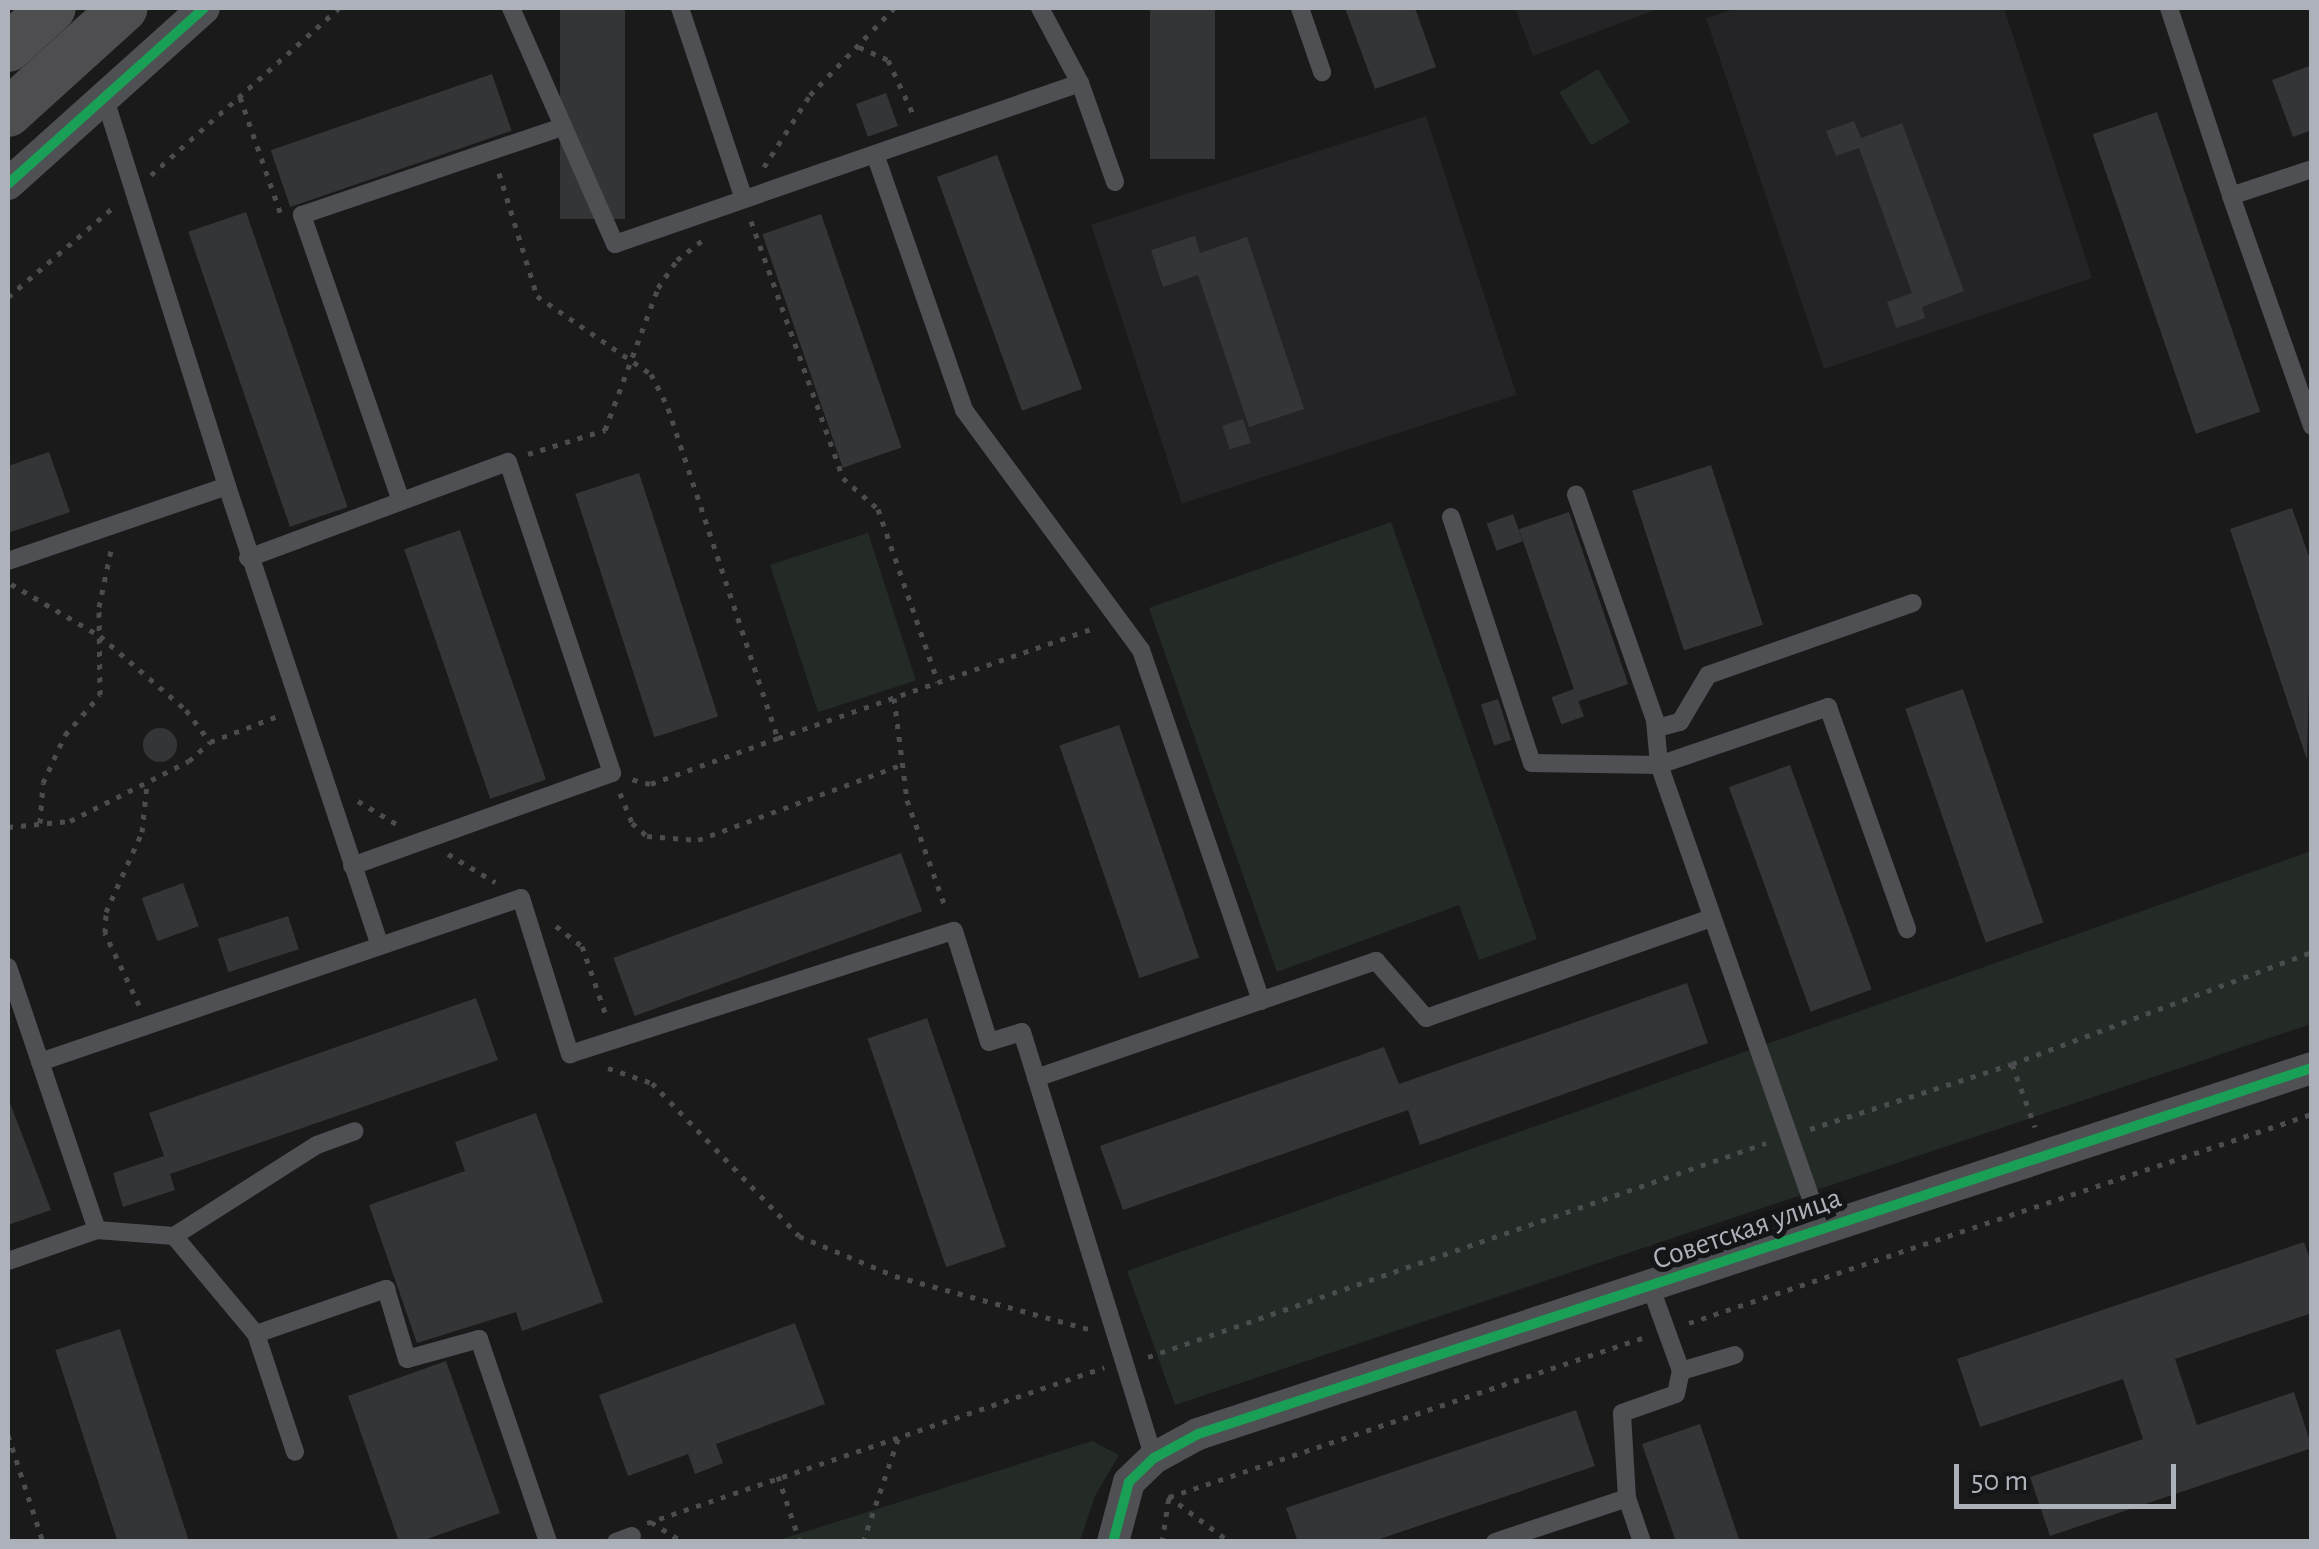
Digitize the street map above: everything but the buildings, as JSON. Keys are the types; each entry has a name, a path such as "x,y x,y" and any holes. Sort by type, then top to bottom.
{"street":[{"path":"8,48 52,8"},
{"path":"8,114 124,8"},
{"path":"8,184 204,8"},
{"name":"Советская улица","path":"1154,1458 1198,1434 2312,1068"},
{"path":"1113,1542 1129,1482 1154,1458"}],"lane":[{"path":"511,8 615,244 1080,83"},
{"path":"680,8 744,199"},
{"path":"1040,8 1080,83 1116,182"},
{"path":"1300,8 1322,72"},
{"path":"2168,8 2312,426"},
{"path":"105,99 248,558 379,944"},
{"path":"401,501 302,215 562,127"},
{"path":"875,154 964,410 1142,650 1261,1001"},
{"path":"2231,196 2312,169"},
{"path":"248,558 508,462 612,773 352,866"},
{"path":"8,561 227,486"},
{"path":"1576,494 1657,728 1659,764 1822,1230"},
{"path":"1451,517 1532,762 1659,764 1828,707 1907,929"},
{"path":"1657,728 1680,722 1708,675 1913,603"},
{"path":"40,1062 520,898 570,1054 954,931 990,1042 1022,1032 1120,1364 1154,1458"},
{"path":"1036,1078 1376,960 1426,1018 1712,918"},
{"path":"8,967 97,1230"},
{"path":"8,1261 97,1230 174,1236 316,1145 355,1131"},
{"path":"174,1236 256,1334 295,1452"},
{"path":"1642,1542 1627,1498 1622,1412 1676,1394 1681,1371 1651,1288"},
{"path":"256,1334 386,1289 407,1360 479,1339 548,1542"},
{"path":"1681,1371 1735,1355"},
{"path":"1494,1542 1627,1498"}],"path":[{"path":"8,298 340,8"},
{"path":"508,462 605,430 643,320 677,260 744,199 810,95 894,8"},
{"path":"858,47 888,60 898,74 922,138"},
{"path":"240,97 272,202 281,214 302,215"},
{"path":"493,150 538,296 651,374 668,408 778,738"},
{"path":"744,199 843,478 878,509 938,682"},
{"path":"40,823 43,783 65,735 100,695 104,570 121,522"},
{"path":"8,583 100,636 186,710 210,742"},
{"path":"612,773 650,784 1119,619"},
{"path":"894,697 914,823 954,931"},
{"path":"8,827 70,822 146,784 210,742 299,708"},
{"path":"612,773 632,823 646,836 681,841 903,764"},
{"path":"146,784 142,832 114,890 106,933 149,1024"},
{"path":"624,1539 649,1520 1790,1135 2012,1064 2312,952"},
{"path":"570,1054 652,1084 799,1236 895,1276 1101,1332 1120,1364"},
{"path":"1162,1542 1169,1497 2312,1114"},
{"path":"8,1435 43,1542"},
{"path":"863,1542 899,1436"},
{"path":"778,1476 800,1542"},
{"path":"649,1520 683,1542"}],"shaded area":[{"path":"1515,8 1660,8 1533,56"},
{"path":"1738,8 2004,8 2092,278 1824,369 1706,18"},
{"path":"1598,69 1630,122 1591,145 1559,92"},
{"path":"1426,116 1517,395 1182,503 1091,225"},
{"path":"1391,522 1537,939 1479,960 1459,905 1277,972 1149,608"},
{"path":"868,533 916,680 818,712 770,565"},
{"path":"2311,851 2311,1024 1175,1405 1127,1271"},
{"path":"1092,1441 1119,1455 1095,1496 1080,1541 776,1541"}],"cycle path":[{"path":"8,184 204,8"},
{"path":"1113,1542 1129,1482 1154,1458 1198,1434 2312,1068"}]}
